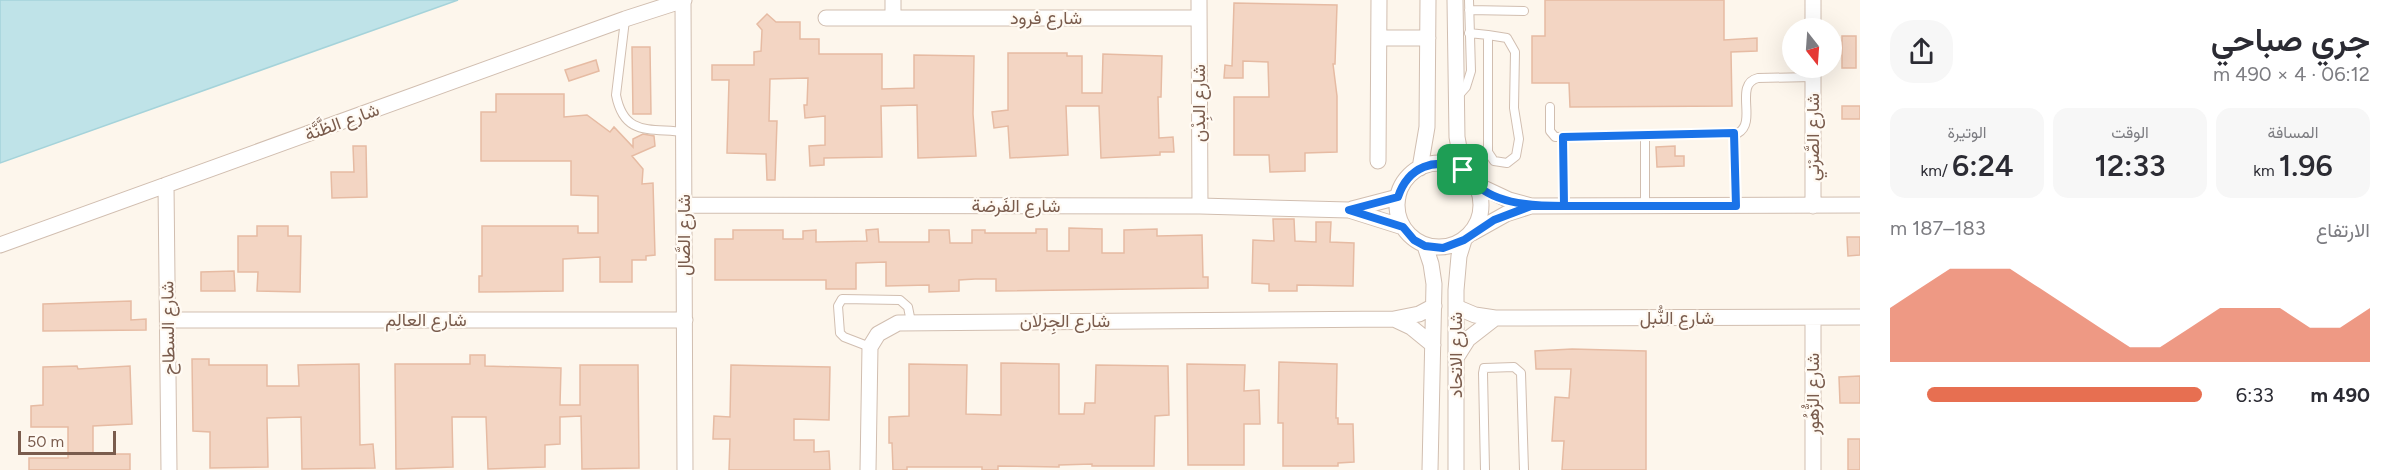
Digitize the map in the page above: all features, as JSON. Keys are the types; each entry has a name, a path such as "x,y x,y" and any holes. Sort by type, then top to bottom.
{"street":[{"name":"شارع الظَّنَّة","path":"0,245 683,0"},
{"name":"شارع الصَّال","path":"683,0 685,470"},
{"path":"893,0 893,18"},
{"name":"شارع البِدْن","path":"1199,0 1200,206"},
{"path":"1378,0 1378,161"},
{"path":"1420,168 1427,127 1428,0"},
{"path":"1455,0 1457,137 1463,170"},
{"path":"1813,0 1813,18"},
{"name":"شارع فرود","path":"826,18 1199,18"},
{"path":"1379,38 1428,38"},
{"name":"شارع الصَّرْني","path":"1813,78 1813,206"},
{"path":"1531,206 1506,214 1443,248 1425,246 1414,240 1403,227 1397,208 1398,197 1405,180 1420,168 1442,163 1463,170 1477,185 1509,200 1531,206 1860,205"},
{"name":"شارع السطاح","path":"166,185 169,470"},
{"path":"1467,237 1481,215 1477,185"},
{"name":"شارع الفَرضة","path":"1349,210 1398,197"},
{"name":"شارع الفَرضة","path":"684,205 1200,206 1349,210 1403,227"},
{"name":"شارع الاتحاد","path":"1456,470 1457,273 1467,237"},
{"name":"شارع الاتحاد","path":"1425,246 1433,274 1434,306 1428,465"},
{"name":"شارع الجِزلان","path":"870,347 884,328 898,322 1394,319 1419,314 1434,306"},
{"name":"شارع النُّبل","path":"1456,307 1475,315 1495,318 1860,317"},
{"path":"1456,358 1476,331 1495,318"},
{"name":"شارع الزُّهُور","path":"1813,318 1813,470"},
{"path":"1394,319 1411,327 1433,345"},
{"name":"شارع العالِم","path":"168,320 685,320"},
{"path":"868,470 870,347"}],"lane":[{"path":"1456,98 1466,87 1469,79 1470,0"},
{"path":"1469,10 1524,11"},
{"path":"625,19 616,95 625,120 634,127 683,132"},
{"path":"1469,33 1488,35 1507,39 1515,52 1514,108 1518,146 1514,159 1507,164 1494,161 1488,152 1488,35"},
{"path":"1550,108 1551,134 1556,137 1734,133 1741,132 1746,124 1747,86 1751,81 1782,75"},
{"path":"1734,133 1736,206"},
{"path":"1645,135 1645,206"},
{"path":"1563,137 1564,206"},
{"path":"870,347 844,337 840,333 838,306 842,300 900,300 908,307 911,322"},
{"path":"1485,470 1483,373 1485,368 1490,366 1514,367 1521,373 1524,470"}],"water":[{"path":"0,0 458,0 0,163"}],"building":[{"path":"1545,0 1724,0 1724,40 1757,38 1757,51 1731,52 1732,106 1570,107 1569,83 1532,83 1532,36 1545,36"},
{"path":"1234,3 1337,5 1335,64 1333,64 1337,96 1337,152 1305,153 1305,171 1270,172 1269,155 1234,155 1234,97 1269,97 1268,62 1243,61 1243,78 1224,78 1225,65 1232,66"},
{"path":"767,14 776,22 800,22 800,39 819,39 819,54 882,54 882,89 914,88 914,55 974,56 973,114 976,156 918,158 917,105 881,106 882,157 824,158 824,165 810,166 809,146 825,145 825,116 805,118 804,105 807,105 808,78 770,79 769,121 777,121 775,180 767,180 766,154 727,153 729,80 712,80 712,65 754,65 754,52 761,51 762,30 757,24"},
{"path":"1842,36 1856,36 1856,68 1842,68"},
{"path":"632,47 650,47 651,114 633,114"},
{"path":"1008,53 1067,53 1067,56 1082,56 1082,93 1102,93 1103,54 1162,56 1161,97 1158,97 1159,138 1173,137 1174,152 1160,152 1160,155 1101,158 1099,106 1066,106 1068,155 1010,158 1008,126 994,128 992,112 1008,110"},
{"path":"596,60 599,71 569,81 565,70"},
{"path":"496,94 564,94 564,117 587,115 610,132 614,127 633,147 633,139 643,134 654,136 655,146 632,156 643,169 642,184 653,183 655,255 646,256 646,260 632,260 632,282 600,282 600,257 563,259 563,291 479,292 479,276 482,276 482,226 578,226 578,233 598,233 598,196 571,195 571,161 481,161 481,112 496,112"},
{"path":"1842,106 1860,106 1860,119 1842,119"},
{"path":"353,146 366,146 367,197 332,198 331,172 354,172"},
{"path":"1675,146 1675,156 1684,156 1684,166 1657,167 1656,147"},
{"path":"1273,219 1294,219 1295,241 1316,242 1316,222 1331,222 1330,242 1354,243 1353,286 1297,285 1297,291 1269,291 1269,284 1252,283 1253,240 1274,241"},
{"path":"257,226 288,226 288,236 301,236 300,292 257,291 258,272 238,272 238,236 257,236"},
{"path":"1069,228 1102,229 1102,253 1124,253 1124,230 1157,229 1157,236 1202,235 1203,277 1208,277 1208,288 996,291 996,279 975,279 959,280 959,291 929,292 929,285 886,286 886,262 856,263 856,289 826,289 826,280 715,280 715,239 733,239 733,230 783,230 783,239 803,239 803,231 816,230 816,242 867,241 866,230 878,229 879,242 929,242 929,230 949,230 950,243 972,243 972,230 985,230 985,233 1036,233 1036,229 1047,229 1047,251 1069,251"},
{"path":"1847,237 1860,237 1860,255 1848,256"},
{"path":"234,271 235,291 201,291 201,272"},
{"path":"131,301 131,320 146,319 146,330 43,331 43,304"},
{"path":"1572,349 1646,351 1646,470 1562,470 1564,441 1552,441 1555,397 1569,398 1571,369 1536,369 1535,351"},
{"path":"470,355 485,355 485,366 561,368 560,405 580,405 580,365 638,365 639,468 582,469 581,416 560,417 560,444 545,445 545,467 488,469 486,417 452,417 453,467 396,469 395,364 470,364"},
{"path":"192,359 209,359 209,365 267,365 267,386 299,386 298,365 359,364 360,445 373,444 375,468 302,469 301,417 267,418 268,467 210,468 210,432 193,431"},
{"path":"1279,362 1337,364 1336,418 1338,418 1338,424 1353,424 1354,462 1338,463 1338,466 1283,466 1283,423 1278,423"},
{"path":"1001,363 1059,364 1059,414 1084,414 1085,403 1095,403 1096,365 1168,366 1169,415 1155,416 1154,466 1092,466 1092,464 1059,465 1059,467 998,466 998,470 982,470 982,467 907,467 907,470 893,470 892,443 889,443 889,417 909,416 909,364 967,365 966,414 1001,415"},
{"path":"1187,364 1245,365 1244,391 1259,390 1260,424 1244,424 1244,465 1188,465"},
{"path":"731,365 830,367 829,420 794,419 794,440 814,440 814,452 829,451 830,470 729,470 730,439 713,439 714,416 730,417"},
{"path":"77,366 78,369 130,366 132,424 93,426 93,454 130,454 130,470 29,470 29,458 68,458 68,427 31,427 31,406 43,405 43,367"},
{"path":"1860,376 1860,403 1840,403 1839,377"},
{"path":"1848,439 1860,439 1860,470 1848,470"}],"route":[{"path":"1463,170 1453,165 1431,164 1412,173 1405,180 1398,197 1349,210 1403,227 1414,240 1425,246 1443,248 1464,240 1482,226 1506,214 1531,206 1736,206 1734,133 1563,137 1564,206 1531,206 1509,200 1477,185 1463,170"}]}
